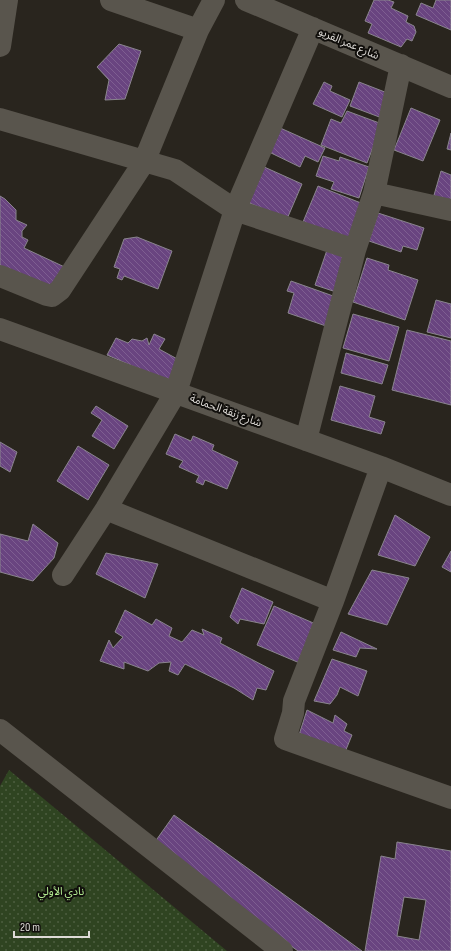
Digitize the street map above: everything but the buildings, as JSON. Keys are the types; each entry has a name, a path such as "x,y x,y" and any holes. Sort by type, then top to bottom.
{"street":[{"path":"0,46 7,0"},
{"path":"111,0 198,30"},
{"path":"0,276 47,296 56,294 144,162 198,30 214,0"},
{"name":"شارع عمر القريو","path":"246,0 451,87"},
{"path":"63,575 106,509 176,392 235,210 313,28"},
{"path":"306,440 355,250 374,193 401,65"},
{"path":"0,119 175,170 235,210 355,250"},
{"path":"374,193 451,210"},
{"name":"شارع زنقة الحمامة","path":"0,329 381,467 451,495"},
{"path":"381,467 333,601 294,701 293,712 285,739 451,798"},
{"path":"106,509 333,601"},
{"path":"0,730 282,951"}],"green space":[{"name":"نادي الأولي","path":"9,770 227,951 0,951 0,786"}]}
